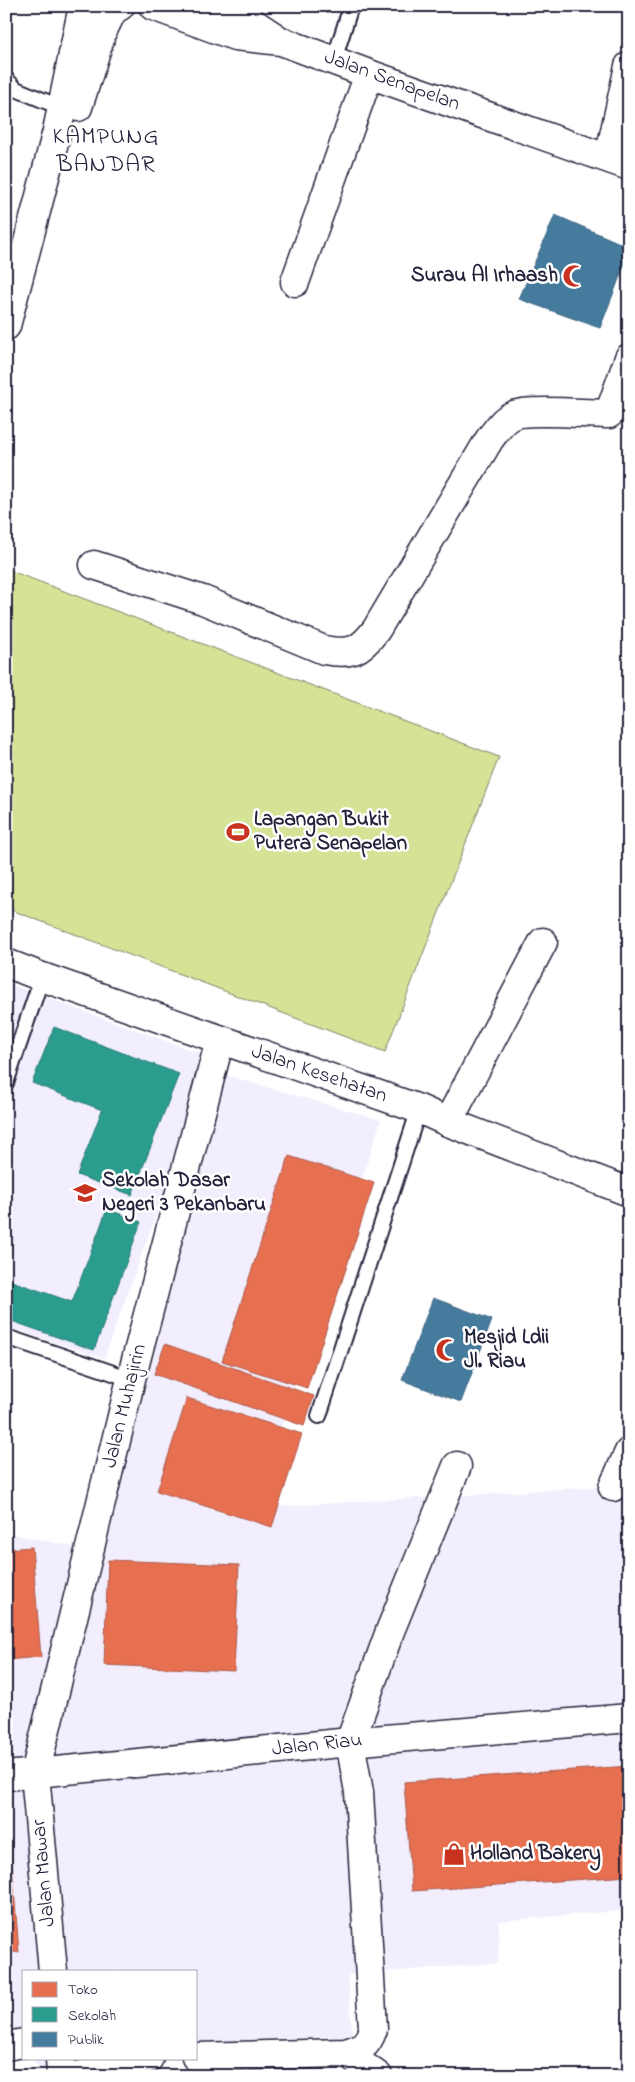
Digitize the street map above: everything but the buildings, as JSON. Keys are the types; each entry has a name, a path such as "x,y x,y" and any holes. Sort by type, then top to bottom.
{"street":[{"path":"6,326 59,119 83,6"},
{"path":"59,119 78,108 102,32 113,10 120,6"},
{"name":"Jalan Senapelan","path":"153,6 235,36 281,41 619,162"},
{"path":"224,6 281,41"},
{"path":"619,162 629,66"},
{"path":"295,282 369,74"},
{"path":"94,565 203,600 324,650 350,652 364,645 376,630 489,440 502,424 514,414 609,414 629,358"},
{"path":"448,1122 544,942"},
{"name":"Jalan Kesehatan","path":"6,963 42,978 419,1109 629,1192"},
{"name":"Jalan Muhajirin","path":"36,1774 131,1379 220,1040"},
{"path":"613,1486 629,1452"},
{"path":"198,2057 278,2066 346,2053 360,2048 368,2042 373,2029 359,1792 350,1742 390,1631 457,1466"},
{"name":"Jalan Riau","path":"6,1776 350,1742 629,1718"},
{"name":"Jalan Mawar","path":"36,1774 53,1970"},
{"path":"6,2046 22,2043"},
{"path":"346,2053 378,2076"},
{"path":"60,2060 61,2076"},
{"path":"77,2076 141,2060"}],"lane":[{"path":"334,60 351,6"},
{"path":"6,79 16,89 59,119"},
{"path":"6,1083 42,978"},
{"path":"319,1416 419,1109"},
{"path":"6,1337 131,1379"}],"shaded area":[{"name":"Sekolah Dasar Negeri 3 Pekanbaru","path":"6,983 213,1058 104,1358 6,1327"},
{"path":"211,1071 381,1120 255,1508 629,1485 629,1910 499,1921 498,1963 348,1975 353,2048 198,2059 198,1970 22,1970 22,2036 6,2040 6,1533 81,1548"},
{"path":"35,2060 181,2060 38,2070"}],"green space":[{"name":"Lapangan Bukit Putera Senapelan","path":"6,569 499,757 385,1052 6,908"}],"place":[{"name":"Surau Al Irhaash","path":"574,276"},
{"name":"Lapangan Bukit Putera Senapelan","path":"238,832"},
{"name":"Sekolah Dasar Negeri 3 Pekanbaru","path":"85,1193"},
{"name":"Mesjid Ldii Jl. Riau","path":"447,1350"},
{"name":"Holland Bakery","path":"454,1854"}],"district":[{"name":"KAMPUNG BANDAR","path":"106,151"}]}
